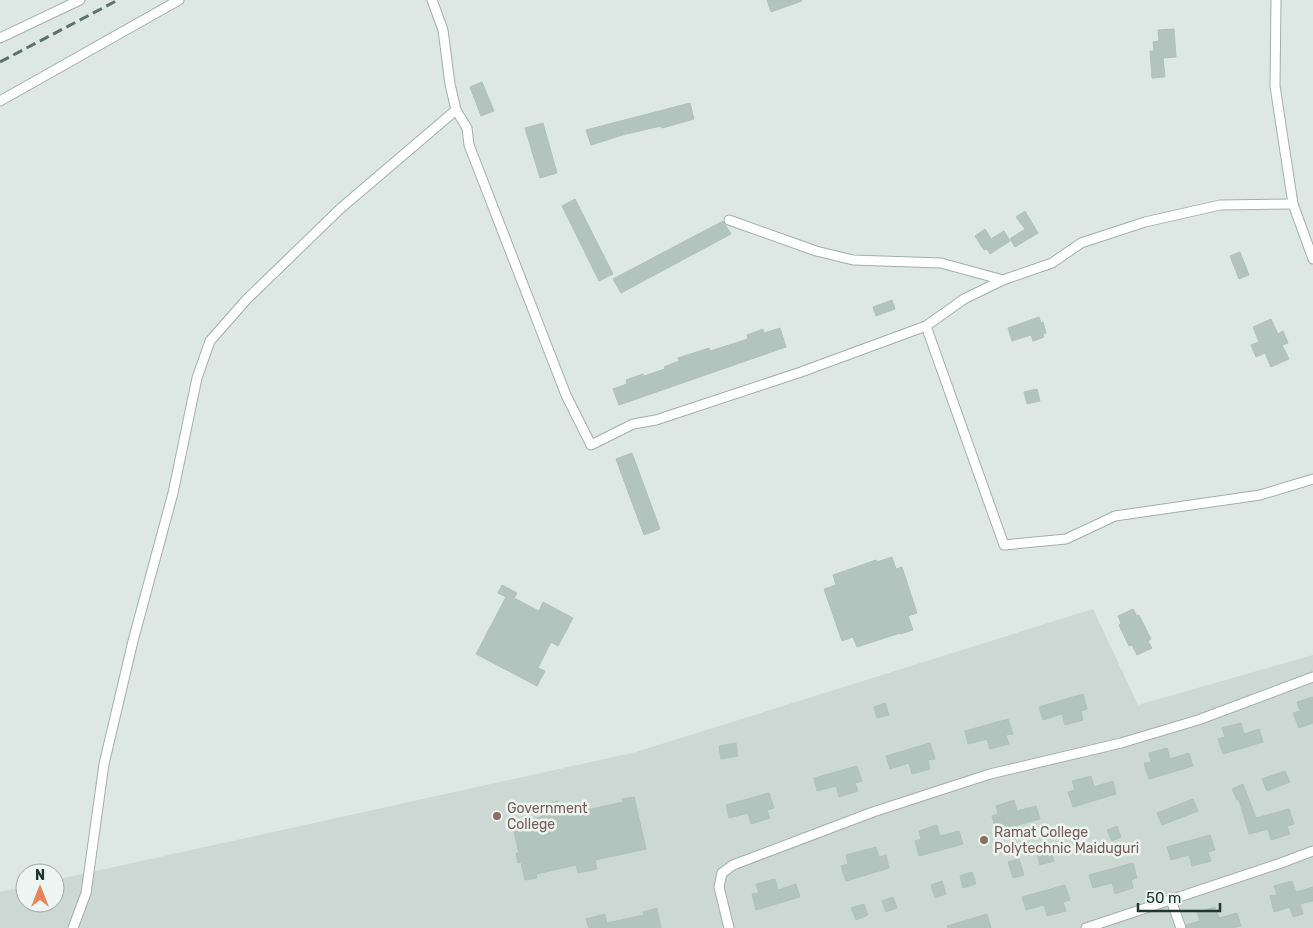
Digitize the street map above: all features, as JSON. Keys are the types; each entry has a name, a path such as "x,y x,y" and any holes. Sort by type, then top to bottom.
{"street":[{"path":"0,38 80,0"},
{"path":"0,101 179,0"},
{"path":"432,0 443,30 450,84 456,110 467,128 469,144 566,395 591,445 633,424 656,420 801,372 926,326 964,299 1003,280 1052,263 1081,243 1145,222 1220,205 1293,204"},
{"path":"1276,0 1275,86 1293,204 1313,259"},
{"path":"73,928 86,893 106,754 133,641 173,493 197,378 210,341 247,299 341,208 456,110"},
{"path":"729,220 816,251 853,260 941,263 1003,280"},
{"path":"926,326 1004,544 1066,539 1116,516 1260,495 1313,479"},
{"path":"729,928 719,887 722,873 733,864 873,812 990,774 1121,743 1198,720 1313,677"},
{"path":"1086,928 1313,851"},
{"path":"1171,900 1181,928"}],"shaded area":[{"name":"Ramat College Polytechnic Maiduguri","path":"1093,609 1138,705 1313,655 1313,928 0,928 0,892 15,889 15,913 65,913 65,878 636,752"}],"building":[{"path":"767,0 801,0 802,1 771,12"},
{"path":"1174,29 1176,57 1163,58 1165,77 1152,78 1150,51 1154,51 1153,42 1159,41 1158,30"},
{"path":"482,82 494,111 481,116 470,87"},
{"path":"690,103 694,119 662,128 661,126 626,134 591,145 586,130"},
{"path":"543,123 557,173 540,178 525,128"},
{"path":"575,199 613,274 599,281 562,206"},
{"path":"1025,211 1038,233 1015,247 1010,239 1025,229 1016,217"},
{"path":"723,221 731,234 621,293 613,279"},
{"path":"985,229 991,239 1004,231 1010,241 990,254 987,249 984,250 975,236"},
{"path":"1240,252 1249,275 1239,279 1230,256"},
{"path":"892,300 895,309 876,316 873,307"},
{"path":"1039,317 1041,323 1043,322 1046,333 1043,334 1044,337 1033,341 1031,335 1012,341 1008,328"},
{"path":"1271,319 1278,334 1283,331 1288,343 1282,345 1289,359 1271,367 1265,353 1256,357 1251,345 1259,342 1253,327"},
{"path":"780,328 786,347 619,405 613,389 627,384 626,380 665,369 664,367 679,361 678,358 709,348 710,351 748,339 747,335 763,329 764,333"},
{"path":"1037,389 1040,401 1027,404 1024,392"},
{"path":"632,453 660,529 644,535 616,459"},
{"path":"892,557 896,569 902,567 917,613 908,616 913,630 857,647 853,637 842,641 824,589 836,585 833,575 876,560 877,562"},
{"path":"502,585 517,593 514,598 539,611 543,602 573,618 558,646 551,642 538,668 545,671 537,686 476,654 506,597 498,593"},
{"path":"1133,609 1137,616 1139,615 1151,639 1148,641 1152,648 1137,655 1132,645 1129,646 1119,625 1121,623 1118,616"},
{"path":"1083,694 1087,709 1081,711 1083,720 1065,725 1062,714 1043,720 1039,707"},
{"path":"1313,697 1313,723 1299,728 1293,713 1300,711 1297,702"},
{"path":"885,703 889,715 877,718 874,707"},
{"path":"1008,719 1013,734 1006,735 1009,744 990,749 987,739 968,744 965,731"},
{"path":"1241,723 1244,734 1259,729 1263,742 1223,754 1218,739 1225,737 1222,728"},
{"path":"736,743 738,756 721,759 719,746"},
{"path":"930,743 935,759 928,760 930,769 912,774 909,763 890,769 886,756"},
{"path":"1167,748 1170,759 1189,753 1193,766 1149,779 1144,763 1151,762 1149,753"},
{"path":"857,766 862,781 855,783 858,791 839,797 836,786 817,791 814,778"},
{"path":"1285,771 1290,782 1267,791 1262,779"},
{"path":"1091,776 1094,787 1113,781 1116,794 1073,807 1068,792 1075,790 1072,781"},
{"path":"1243,784 1256,818 1289,809 1294,824 1287,826 1290,834 1271,840 1268,829 1249,834 1239,800 1237,800 1232,789"},
{"path":"769,793 774,808 767,810 770,818 751,824 748,813 729,818 726,805"},
{"path":"634,797 646,849 595,860 597,869 578,873 576,865 536,874 537,878 525,880 521,862 518,863 516,853 519,853 512,824 541,817 538,806 557,801 561,816 623,802 622,799"},
{"path":"1193,799 1198,811 1162,825 1157,813"},
{"path":"1014,800 1017,811 1036,806 1040,819 996,831 992,816 998,814 996,806"},
{"path":"937,825 940,836 959,831 963,844 919,856 915,841 921,839 919,831"},
{"path":"1117,826 1121,837 1112,841 1107,830"},
{"path":"1210,835 1215,850 1208,852 1211,861 1192,866 1189,855 1171,860 1167,847"},
{"path":"876,847 879,857 886,855 889,868 846,881 841,866 848,864 846,855"},
{"path":"1050,849 1054,861 1040,865 1037,853"},
{"path":"1019,859 1024,875 1013,878 1008,862"},
{"path":"1133,863 1137,878 1131,880 1133,888 1115,894 1112,883 1093,888 1089,875"},
{"path":"972,872 976,884 963,888 960,876"},
{"path":"775,879 778,890 796,884 800,897 756,910 752,894 759,893 756,884"},
{"path":"942,881 946,894 935,898 931,885"},
{"path":"1292,881 1296,892 1313,887 1313,901 1300,904 1303,914 1293,917 1290,907 1274,912 1270,896 1277,895 1274,886"},
{"path":"1065,885 1070,900 1063,902 1066,911 1047,916 1044,905 1026,910 1022,897"},
{"path":"893,897 897,908 886,912 882,901"},
{"path":"864,904 868,915 856,920 851,908"},
{"path":"1215,907 1219,918 1237,913 1241,926 1232,928 1187,928 1186,925 1200,921 1197,912"},
{"path":"657,908 661,928 589,928 586,919 605,914 607,923 644,915 643,912"},
{"path":"987,914 991,928 948,928 947,926"}],"railway":[{"path":"0,62 118,0"}],"place":[{"name":"Government College","path":"497,816"},
{"name":"Ramat College Polytechnic Maiduguri","path":"984,840"}]}
